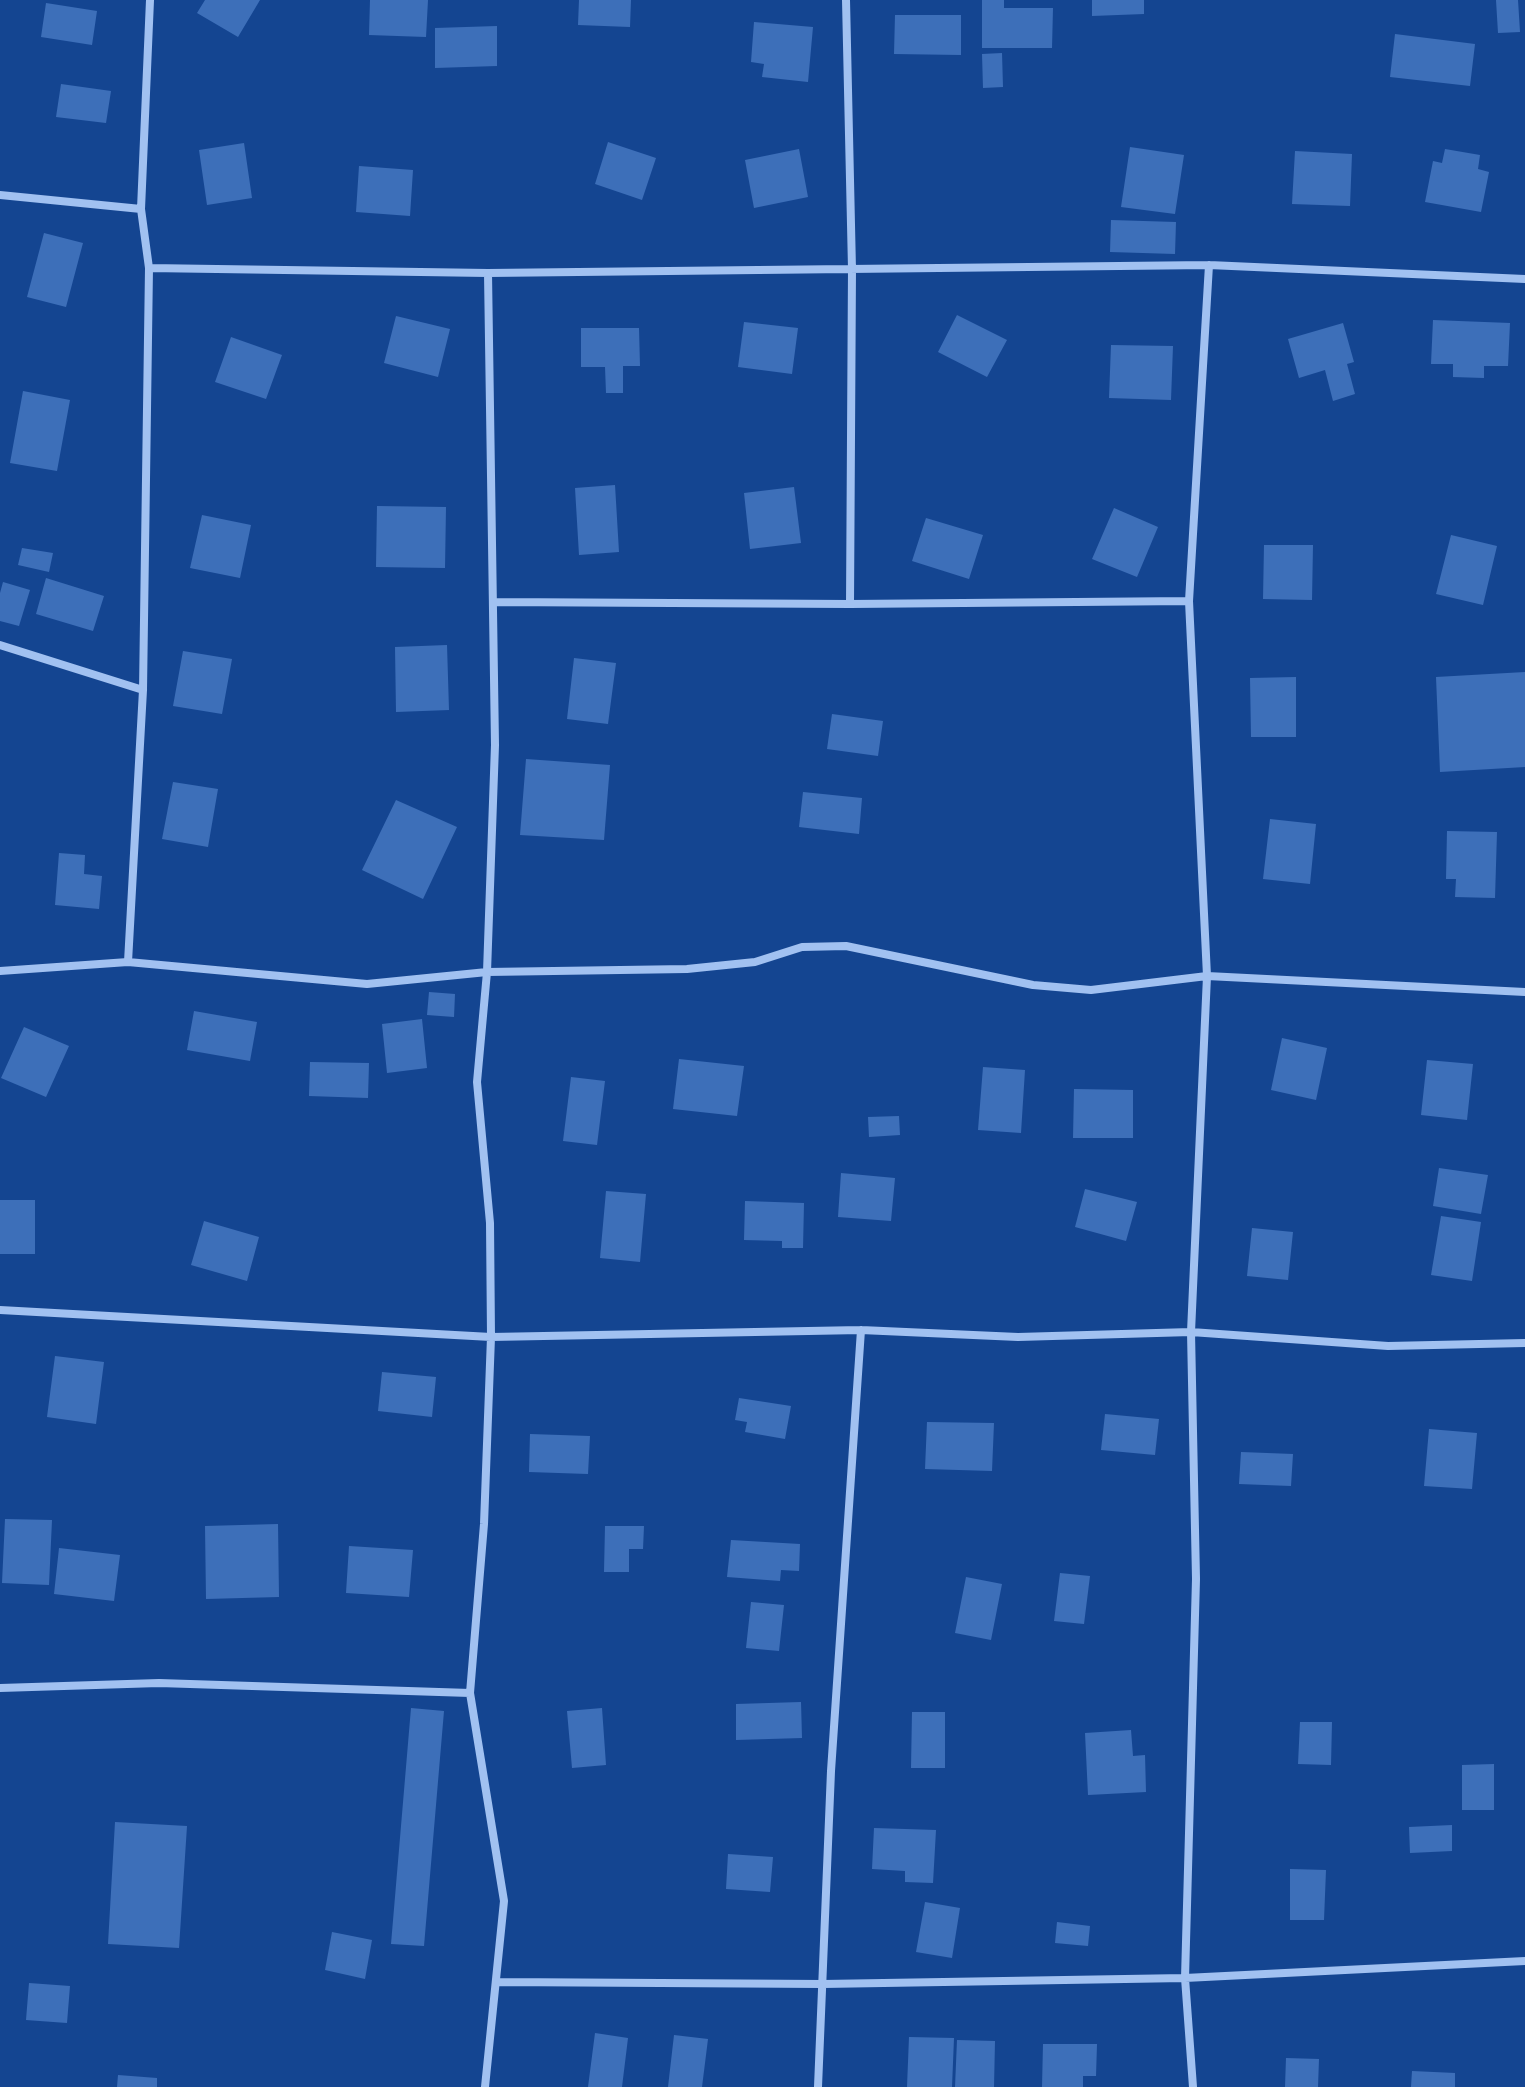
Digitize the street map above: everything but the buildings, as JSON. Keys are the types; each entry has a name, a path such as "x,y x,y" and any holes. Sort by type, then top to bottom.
{"street":[{"path":"128,962 143,690 149,268 141,209 150,0"},
{"path":"846,0 852,269 850,604"},
{"path":"0,195 141,209"},
{"path":"149,268 488,273 1209,265 1525,279"},
{"path":"1193,2087 1185,1978 1196,1579 1191,1332 1207,976 1189,601 1209,265"},
{"path":"485,2087 504,1901 470,1693 484,1524 491,1337 490,1223 477,1082 487,972 495,745 488,273"},
{"path":"494,602 850,604 1189,601"},
{"path":"0,645 143,690"},
{"path":"0,971 128,962 367,984 487,972 687,969 755,962 802,947 846,946 1033,985 1091,990 1207,976 1525,992"},
{"path":"0,1310 491,1337 861,1330 1018,1337 1191,1332 1388,1346 1525,1343"},
{"path":"818,2087 831,1771 861,1330"},
{"path":"0,1688 159,1683 470,1693"},
{"path":"498,1982 823,1984 1185,1978 1525,1961"}]}
